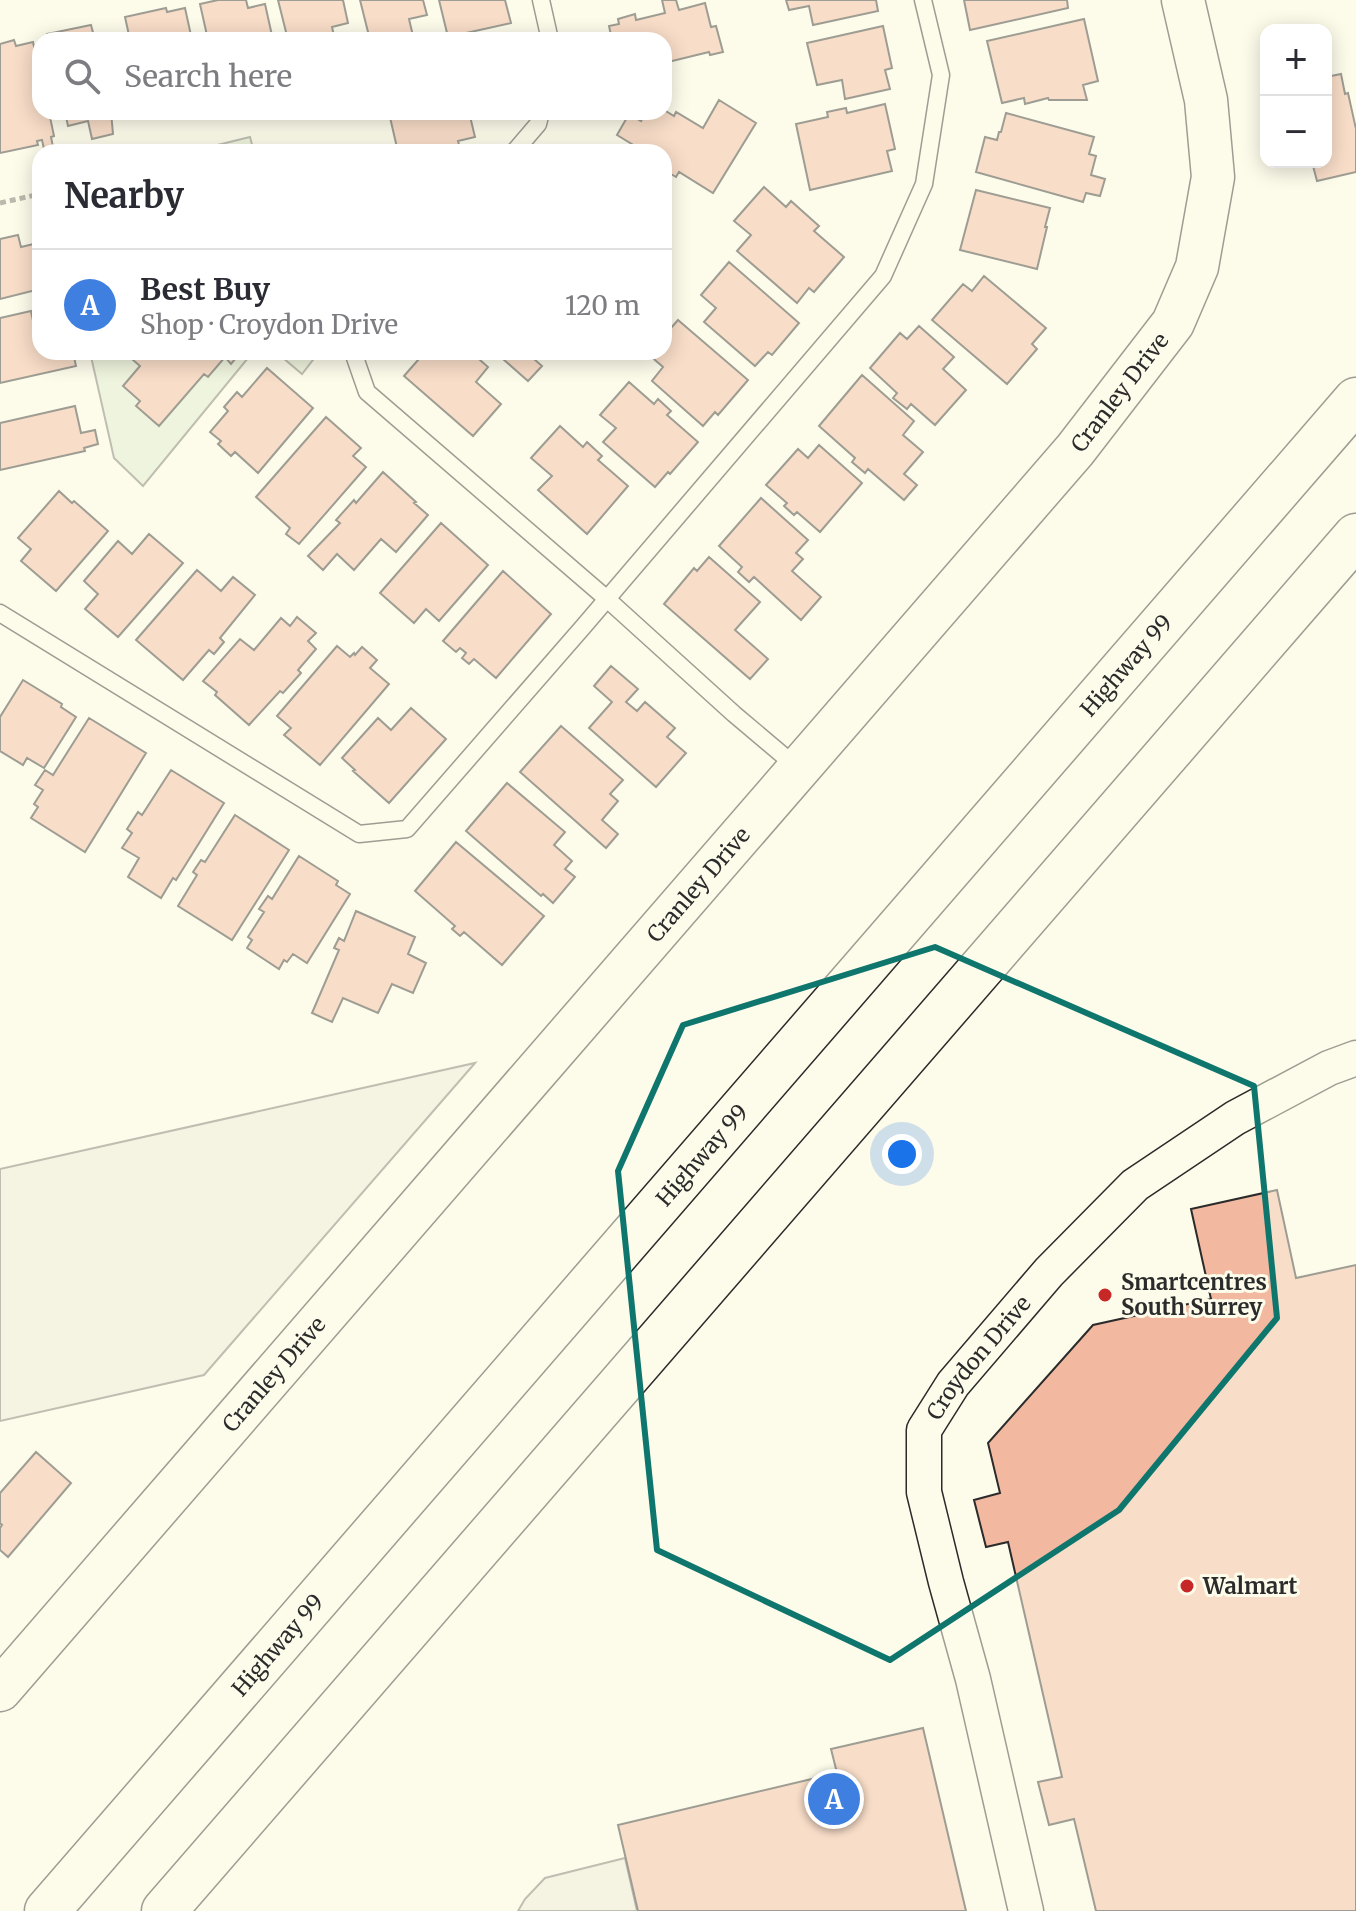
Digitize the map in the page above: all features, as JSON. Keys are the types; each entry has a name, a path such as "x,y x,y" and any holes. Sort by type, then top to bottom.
{"highway":[{"name":"Highway 99","path":"47,1911 1356,400"},
{"path":"164,1911 1356,536"}],"street":[{"name":"Cranley Drive","path":"0,1690 1075,450 1173,323 1197,267 1213,177 1206,100 1183,0"},
{"name":"Croydon Drive","path":"1026,1911 973,1679 924,1492 924,1430 953,1384 1010,1316 1135,1185 1235,1118 1329,1068 1356,1058"}],"lane":[{"path":"541,0 548,32"},
{"path":"0,613 359,834 407,829 883,276 924,184 941,75 923,0"},
{"path":"521,144 539,120"},
{"path":"356,360 367,392 798,768"}],"path":[{"path":"0,203 32,196"}],"highlighted area":[{"path":"935,947 1254,1086 1277,1318 1119,1510 890,1660 657,1550 618,1171 683,1025"}],"green space":[{"path":"250,137 252,144 222,144"},
{"path":"92,360 246,360 143,486 114,458"},
{"path":"285,360 313,360 302,374"}],"shaded area":[{"path":"475,1063 204,1375 0,1421 0,1169"},
{"path":"625,1858 637,1911 518,1911 545,1878"}],"building":[{"path":"218,0 246,0 248,8 265,4 271,32 206,32 200,4"},
{"path":"278,0 343,0 348,23 332,27 333,32 286,32"},
{"path":"360,0 423,0 427,15 409,19 412,32 368,32"},
{"path":"439,0 505,0 511,23 470,32 447,32"},
{"path":"662,0 676,0 679,10 705,3 711,27 716,26 723,52 710,55 709,52 672,61 672,32 610,32 609,26 619,24 618,19 635,14 636,20 665,13"},
{"path":"786,0 876,0 878,11 813,25 809,6 789,10"},
{"path":"964,0 1067,0 1068,8 970,30"},
{"path":"166,8 167,12 185,8 190,32 128,32 125,17"},
{"path":"1084,19 1098,81 1083,85 1087,100 1048,98 1025,104 1024,98 1002,103 987,41"},
{"path":"91,25 93,32 57,32"},
{"path":"883,26 892,68 885,70 890,89 845,99 842,80 817,85 807,43"},
{"path":"14,40 16,46 32,42 32,120 51,120 52,144 43,144 42,140 32,146 0,153 0,44"},
{"path":"1341,74 1345,94 1348,93 1356,129 1356,172 1317,181 1314,168 1332,168 1332,76"},
{"path":"719,100 756,123 713,193 679,172 676,177 672,175 672,144 632,144 617,135 626,120 672,120 676,112 703,128"},
{"path":"885,104 895,149 887,151 892,171 810,190 796,124 828,117 827,112 846,108 847,113"},
{"path":"1006,113 1094,137 1089,154 1096,156 1091,175 1105,179 1100,196 1086,193 1083,202 976,172 985,137 997,140"},
{"path":"67,120 112,120 113,134 92,139 88,121 68,126"},
{"path":"391,120 471,120 475,137 458,141 459,144 396,144"},
{"path":"764,187 786,207 791,201 819,226 814,231 844,257 814,292 809,288 797,303 737,251 751,235 734,221"},
{"path":"976,190 1050,208 1037,269 960,250"},
{"path":"18,235 21,247 32,244 32,291 0,299 0,239"},
{"path":"729,262 799,323 772,355 768,352 755,366 704,322 716,308 701,295"},
{"path":"984,276 1046,328 1032,344 1037,349 1007,384 932,320 963,284 972,291"},
{"path":"31,311 32,360 75,360 76,366 0,383 0,318"},
{"path":"678,320 748,380 718,415 715,412 703,426 652,381 663,367 655,360 672,360 672,327"},
{"path":"919,326 954,357 943,369 966,390 935,425 911,404 907,409 893,398 897,393 870,368 900,333 907,339"},
{"path":"133,360 222,360 208,377 204,374 159,426 136,406 140,401 123,386 140,366"},
{"path":"418,360 480,360 488,367 476,382 501,404 473,436 404,376"},
{"path":"504,360 535,360 542,366 528,381"},
{"path":"267,368 313,408 258,473 235,452 231,456 210,432 228,411 224,407 237,392 242,397"},
{"path":"862,375 914,421 903,435 923,452 904,474 917,485 904,500 868,469 865,473 852,462 855,458 819,426"},
{"path":"629,382 654,404 658,399 671,411 667,415 698,442 655,487 603,442 616,428 600,415"},
{"path":"75,406 81,433 95,430 98,444 84,448 85,451 0,470 0,423"},
{"path":"326,417 361,448 353,456 366,467 299,544 286,534 290,528 256,497"},
{"path":"560,426 583,447 587,442 602,456 598,460 628,486 587,534 538,490 552,476 531,458"},
{"path":"819,445 862,483 820,532 797,512 794,515 784,506 787,503 766,485 798,449 808,458"},
{"path":"383,472 428,515 396,552 381,539 354,570 337,554 323,570 308,556 340,523 336,520"},
{"path":"59,491 108,531 56,591 21,561 31,549 18,538"},
{"path":"761,498 808,540 796,553 803,559 792,571 821,597 801,620 754,577 749,582 738,572 742,567 719,546"},
{"path":"441,523 488,565 439,621 426,609 414,623 380,593"},
{"path":"149,534 183,563 118,637 85,609 98,594 84,581 118,541 132,554"},
{"path":"709,557 760,602 735,630 768,659 750,679 664,604 694,568 697,571"},
{"path":"197,570 221,591 233,577 255,595 220,638 224,642 214,654 209,650 183,680 136,640"},
{"path":"503,571 551,614 496,678 474,659 469,664 462,658 466,653 460,648 456,652 443,641"},
{"path":"297,617 316,633 308,641 316,649 298,670 301,673 249,725 203,681 240,639 254,650 281,618 290,626"},
{"path":"337,646 350,657 362,647 377,660 370,668 389,684 320,765 284,735 291,728 277,716"},
{"path":"611,666 638,689 626,702 637,711 645,702 675,728 667,737 686,753 656,787 589,728 612,702 594,686"},
{"path":"23,680 62,704 61,707 76,717 44,768 27,758 23,765 0,751 0,717"},
{"path":"411,708 446,739 389,803 342,758 378,718 391,730"},
{"path":"89,718 146,753 85,852 31,818 38,807 34,804 43,790 35,785 45,770 53,775"},
{"path":"561,726 623,780 610,794 618,801 602,820 618,834 606,848 520,772"},
{"path":"171,770 224,803 176,880 173,878 161,898 128,877 139,858 122,848 132,833 127,829 138,812 142,815"},
{"path":"507,783 565,832 554,845 572,861 565,869 575,877 553,903 466,831"},
{"path":"235,815 289,850 232,940 178,906 197,875 193,872 201,860 205,862"},
{"path":"456,842 544,916 502,965 464,932 460,936 452,929 455,926 415,891"},
{"path":"299,856 338,881 336,885 350,894 307,963 293,954 287,962 284,960 279,969 247,948 252,940 248,937 264,912 259,909 268,896 272,899"},
{"path":"356,911 415,937 408,954 426,963 413,993 392,984 378,1013 343,998 332,1022 312,1013 339,950 334,948 339,938 344,941"},
{"name":"Walmart","path":"1277,1190 1296,1278 1356,1265 1356,1911 1096,1911 1074,1819 1049,1825 1038,1782 1062,1777 1008,1542 986,1547 974,1500 1000,1493 988,1443 1093,1325 1211,1299 1191,1209"},
{"path":"36,1452 71,1483 8,1557 0,1550 0,1493"},
{"path":"923,1728 966,1911 638,1911 618,1825 837,1773 831,1749"}],"place":[{"name":"Smartcentres South Surrey","path":"1105,1295"},
{"name":"Walmart","path":"1187,1586"},
{"name":"Best Buy","path":"834,1799"}]}
